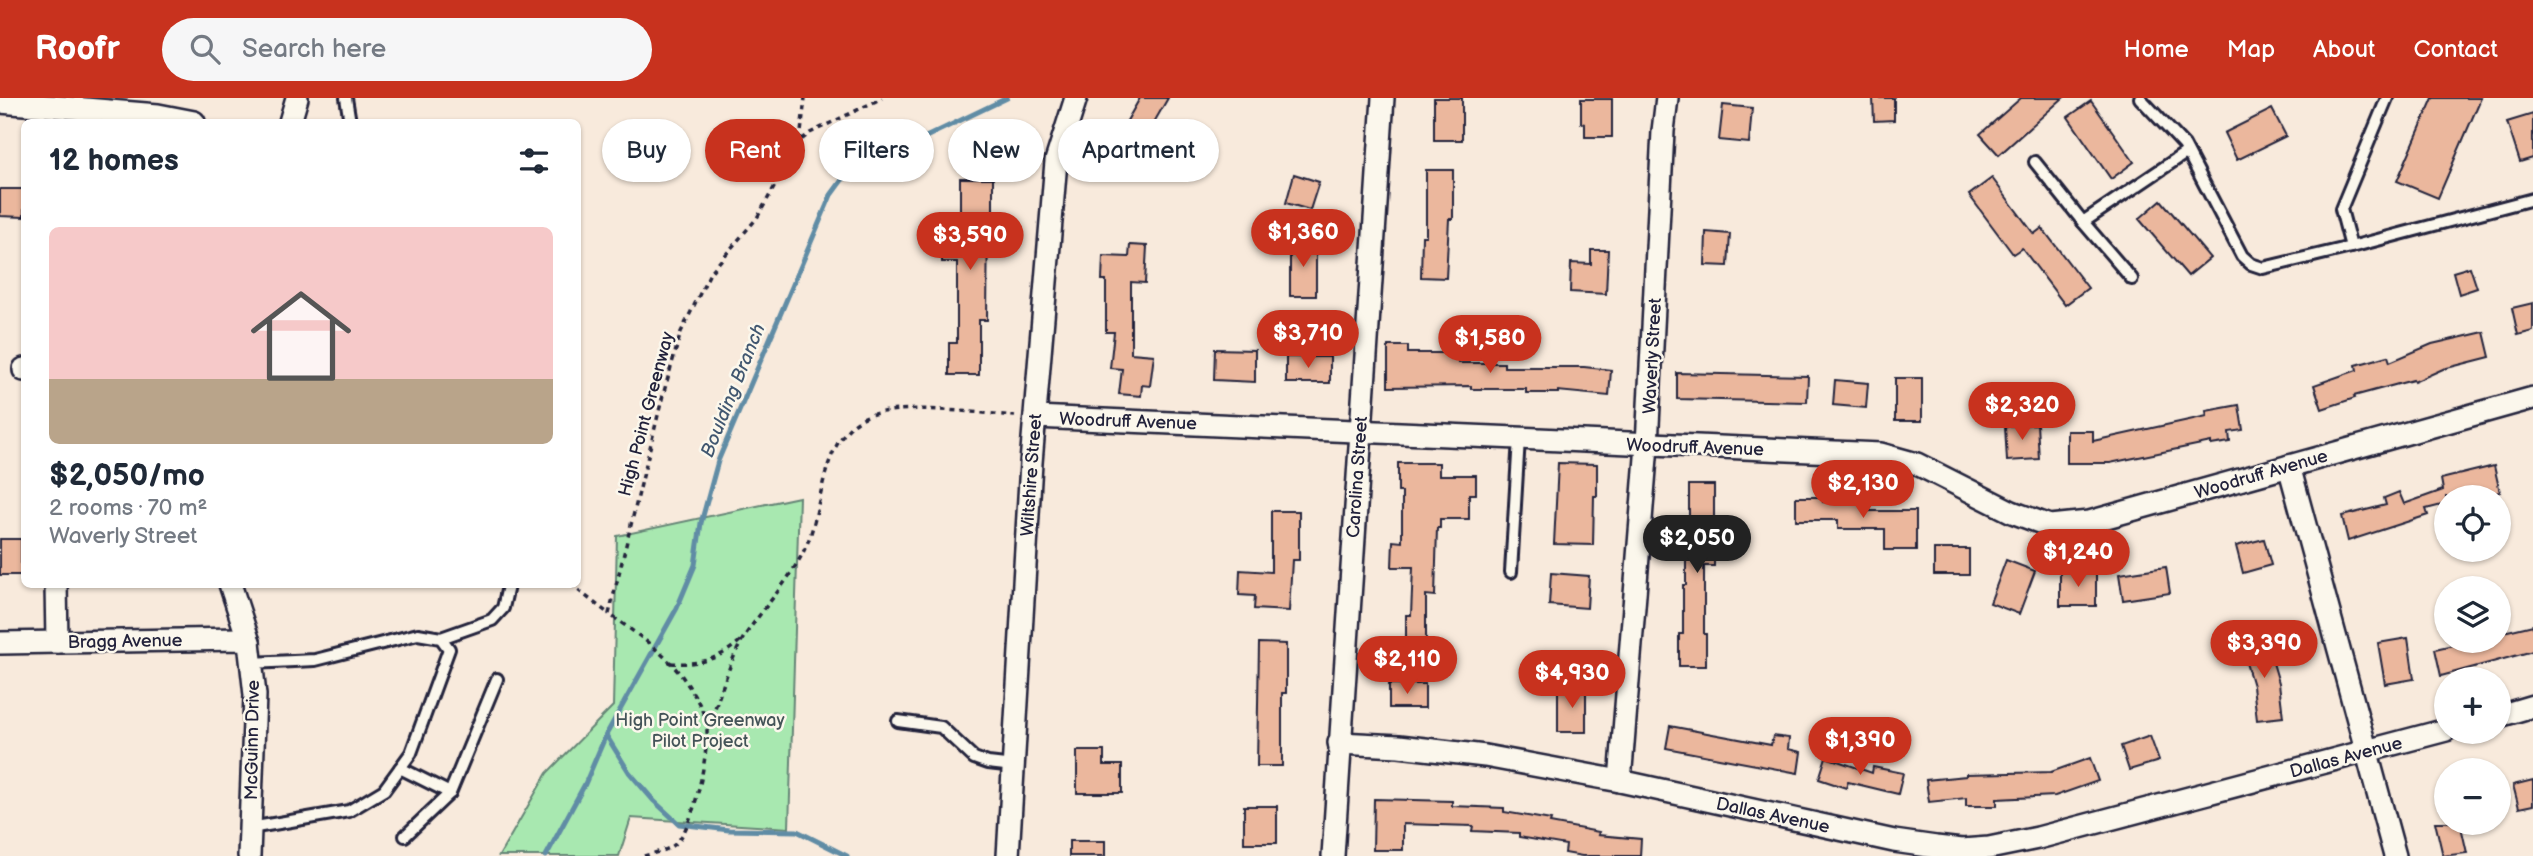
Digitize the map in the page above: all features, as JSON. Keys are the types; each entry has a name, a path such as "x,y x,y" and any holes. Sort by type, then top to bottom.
{"street":[{"path":"291,119 297,98"},
{"name":"Wiltshire Street","path":"1009,856 1035,417 1056,161 1076,98"},
{"name":"Carolina Street","path":"1333,856 1383,98"},
{"name":"Waverly Street","path":"1620,782 1647,445 1667,98"},
{"path":"0,102 158,114 180,119"},
{"name":"Woodruff Avenue","path":"1035,417 1881,454 1917,464 2012,512 2050,526 2090,522 2533,398"},
{"path":"2289,466 2395,856"},
{"path":"56,588 57,642"},
{"name":"McGuinn Drive","path":"231,588 250,653 255,695 249,856"},
{"name":"Bragg Avenue","path":"0,643 242,639 250,653"},
{"path":"2511,712 2533,706"},
{"name":"Dallas Avenue","path":"1339,743 1399,746 1485,756 1894,841 1962,850 1989,848 2038,838 2434,733"}],"lane":[{"path":"346,98 350,119"},
{"path":"2140,98 2184,145 2242,256 2251,264 2263,268 2533,199"},
{"path":"2351,247 2341,209 2387,98"},
{"path":"2083,222 2187,152"},
{"path":"2035,162 2132,279"},
{"path":"1511,572 1519,438"},
{"path":"250,653 315,660 418,634 441,638 492,620 503,608 508,588"},
{"path":"250,828 349,811 384,790 411,753 450,649 441,638"},
{"path":"405,836 450,793 497,679"},
{"path":"898,721 941,727 974,758 988,763 1014,766"},
{"path":"400,768 450,793"}],"path":[{"path":"802,119 804,98"},
{"path":"805,137 882,98"},
{"name":"High Point Greenway","path":"609,614 681,332 710,274 757,218 777,182"},
{"path":"644,856 673,846 682,835 698,795 707,729 745,636 795,568 808,543 824,476 841,439 861,419 884,412 928,410 1035,417"},
{"path":"575,588 671,663 689,687 705,718 707,729"},
{"path":"671,663 715,659 745,636"}],"green space":[{"name":"High Point Greenway Pilot Project","path":"799,497 789,828 631,818 619,856 499,856 547,773 613,706 617,536"}],"building":[{"path":"1140,98 1168,98 1156,119 1128,119"},
{"path":"1434,98 1462,98 1462,140 1434,140"},
{"path":"1873,98 1894,98 1894,120 1874,121"},
{"path":"2021,98 2063,98 1999,155 1980,134"},
{"path":"2433,98 2481,98 2438,198 2397,181"},
{"path":"1581,99 1612,99 1612,137 1585,137 1585,124 1581,123"},
{"path":"2091,101 2134,162 2111,179 2068,117"},
{"path":"1723,105 1752,108 1749,143 1719,140"},
{"path":"2272,109 2286,136 2237,160 2224,133"},
{"path":"2533,114 2533,158 2520,162 2507,122"},
{"path":"1426,170 1453,170 1453,219 1449,219 1446,278 1421,277 1422,236 1426,236"},
{"path":"1294,174 1319,182 1310,210 1286,203"},
{"path":"1992,178 2034,234 2042,228 2088,288 2065,305 2022,248 2013,254 1969,195"},
{"path":"960,182 993,182 993,214 988,214 987,320 979,320 979,375 949,375 949,343 957,343 957,262 942,262 942,232 960,232"},
{"path":"0,189 21,189 21,217 0,216"},
{"path":"2161,200 2210,258 2188,276 2139,219"},
{"path":"1706,232 1730,234 1728,266 1705,265"},
{"path":"1290,242 1316,242 1316,296 1290,296"},
{"path":"1130,245 1147,246 1145,283 1131,282 1131,353 1154,355 1150,386 1142,385 1141,396 1119,394 1122,369 1110,368 1114,332 1106,332 1106,280 1102,280 1103,256 1129,257"},
{"path":"1591,250 1608,250 1606,294 1570,292 1571,263 1591,264"},
{"path":"2470,267 2477,288 2459,294 2453,272"},
{"path":"2533,303 2533,331 2518,335 2512,308"},
{"path":"2484,332 2490,357 2443,369 2414,382 2413,380 2354,396 2355,398 2322,409 2314,385 2357,370 2356,365 2388,356 2390,362 2432,344"},
{"path":"1388,346 1408,346 1408,353 1459,353 1459,363 1611,370 1609,396 1558,391 1526,393 1526,389 1471,389 1471,386 1388,387"},
{"path":"1215,349 1255,350 1255,382 1214,380"},
{"path":"1286,357 1330,357 1330,383 1286,383"},
{"path":"1677,373 1808,376 1807,402 1677,399"},
{"path":"1895,378 1922,378 1922,421 1895,421"},
{"path":"1835,380 1868,383 1866,408 1833,405"},
{"path":"2239,405 2243,430 2229,432 2230,442 2211,445 2211,442 2110,463 2067,463 2067,431 2093,431 2093,441 2207,416 2206,411"},
{"path":"2037,424 2039,459 2007,461 2005,426"},
{"path":"1398,463 1439,463 1439,475 1476,475 1476,494 1469,494 1469,519 1440,519 1440,528 1437,528 1435,596 1426,595 1426,645 1406,645 1406,615 1411,615 1413,567 1392,567 1393,541 1402,542 1402,492 1398,492"},
{"path":"1558,463 1597,464 1593,545 1554,544"},
{"path":"2494,466 2498,485 2442,485 2441,479"},
{"path":"1689,485 1714,485 1714,566 1704,566 1706,666 1679,666 1679,634 1683,634 1683,585 1686,585 1686,534 1689,534"},
{"path":"2399,492 2404,504 2434,493 2434,507 2426,509 2428,515 2348,541 2342,516 2386,505 2384,498"},
{"path":"1796,497 1823,497 1823,502 1870,502 1870,511 1916,511 1916,550 1885,550 1885,529 1838,529 1838,520 1796,520"},
{"path":"1271,511 1299,511 1299,560 1292,560 1289,611 1254,609 1255,596 1239,595 1240,570 1271,572"},
{"path":"0,539 21,539 21,575 0,575"},
{"path":"2264,539 2271,565 2243,573 2236,546"},
{"path":"1934,549 1969,549 1969,575 1934,575"},
{"path":"2006,560 2035,571 2019,614 1990,603"},
{"path":"2166,567 2170,593 2123,600 2119,574"},
{"path":"2060,572 2096,572 2096,606 2060,606"},
{"path":"1551,573 1589,576 1587,608 1549,605"},
{"path":"2533,625 2533,651 2474,667 2439,667 2436,653 2511,653 2511,630"},
{"path":"2408,638 2414,679 2385,684 2378,643"},
{"path":"2266,639 2279,683 2283,717 2257,720 2253,686 2241,646"},
{"path":"1259,643 1286,644 1286,693 1282,693 1282,766 1257,766"},
{"path":"1389,684 1425,684 1425,708 1389,708"},
{"path":"1558,688 1586,688 1586,732 1558,732"},
{"path":"1670,726 1771,745 1773,736 1789,738 1788,749 1801,752 1798,773 1666,748"},
{"path":"2150,736 2159,761 2129,770 2121,746"},
{"path":"1077,751 1104,751 1104,765 1122,765 1122,793 1077,793"},
{"path":"1826,757 1872,773 1873,767 1903,773 1898,794 1848,782 1846,788 1819,779"},
{"path":"2090,758 2098,781 2055,796 1997,799 1997,806 1966,806 1966,798 1929,802 1926,780 1966,774 2051,772"},
{"path":"2533,780 2533,805 2519,808 2513,785"},
{"path":"1374,799 1452,801 1452,806 1504,808 1504,812 1551,820 1550,823 1599,832 1598,835 1641,839 1640,856 1582,856 1565,853 1566,845 1519,837 1519,833 1472,831 1473,826 1403,824 1403,850 1373,850"},
{"path":"1244,806 1277,806 1277,843 1244,843"},
{"path":"2438,835 2463,835 2467,853 2443,856"},
{"path":"1069,841 1105,841 1105,856 1069,856"}],"waterway":[{"name":"Boulding Branch","path":"546,856 585,784 606,735 677,608 695,565 701,523 718,461 831,195 842,180 859,169 1007,98"},
{"path":"606,735 629,772 679,824 729,830 797,831 847,856"}]}
